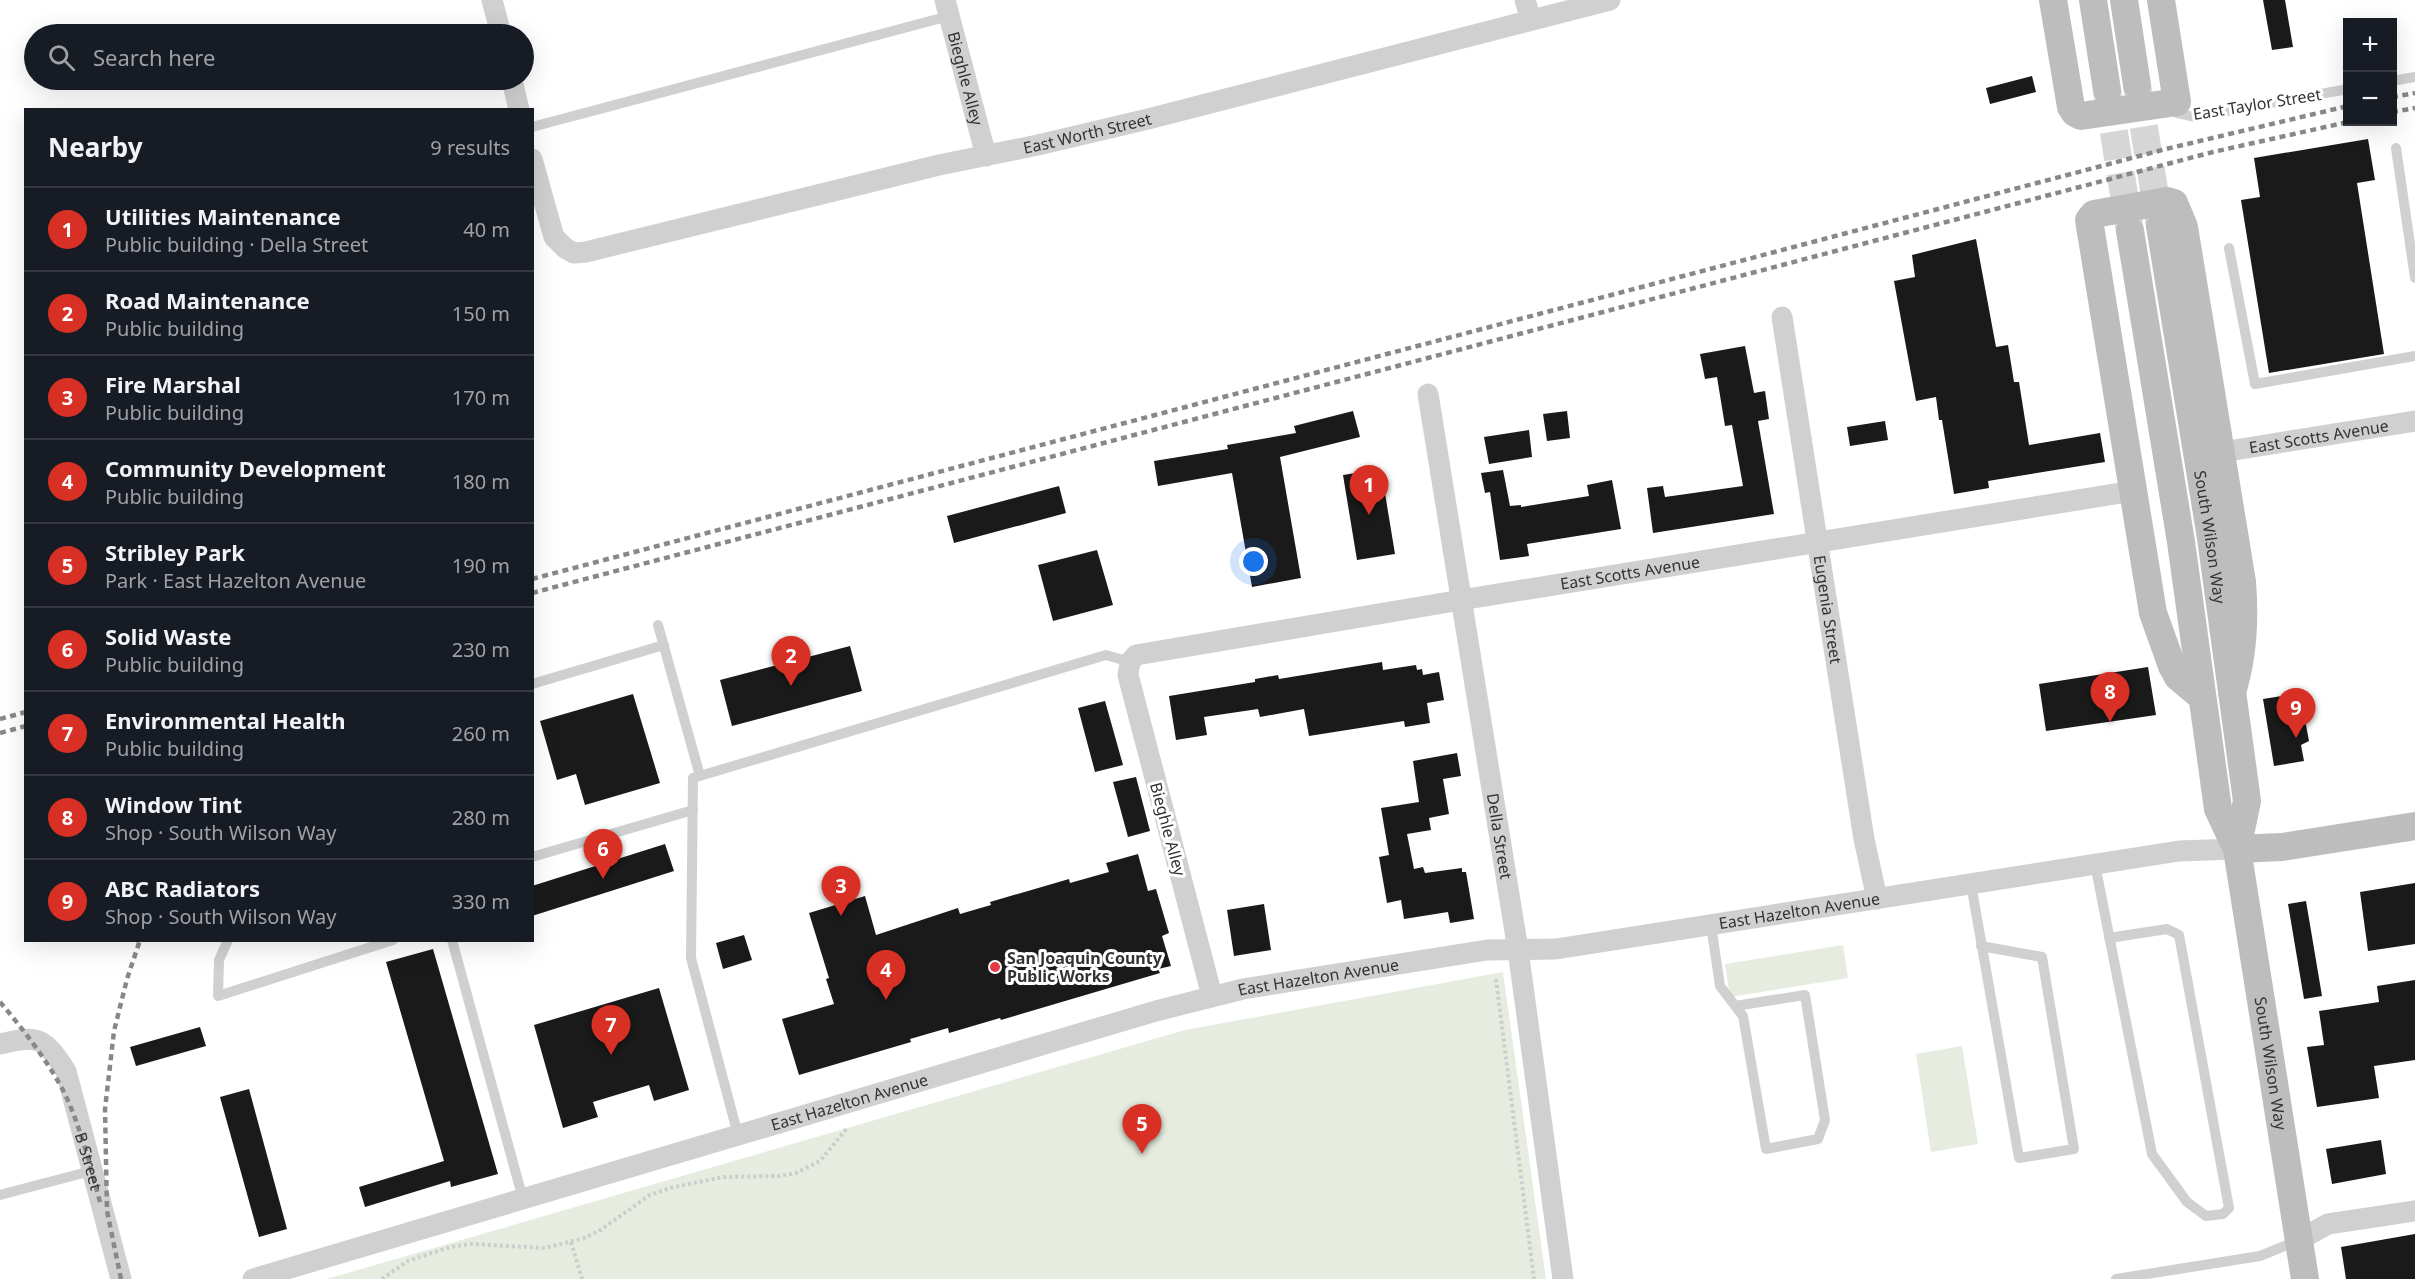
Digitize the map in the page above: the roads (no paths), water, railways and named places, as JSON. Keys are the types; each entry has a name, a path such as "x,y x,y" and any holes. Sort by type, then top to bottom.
{"main road":[{"path":"2053,0 2071,107 2075,114 2081,116 2177,102 2161,0"},
{"path":"2093,0 2107,90"},
{"path":"2124,0 2137,85"},
{"path":"2202,697 2178,677 2153,613 2089,220 2094,214 2167,201 2178,207 2184,227 2222,452 2244,608 2239,669 2232,692"},
{"name":"South Wilson Way","path":"2160,226 2211,538 2247,801 2237,849"},
{"name":"South Wilson Way","path":"2130,231 2181,542 2218,809 2237,849 2306,1279"},
{"name":"East Hazelton Avenue","path":"2237,849 2282,847 2415,826"}],"street":[{"path":"492,0 498,24"},
{"name":"East Worth Street","path":"534,166 554,237 574,253 586,252 939,165 1148,119 1528,10 1610,0"},
{"name":"Bieghle Alley","path":"947,8 986,156"},
{"path":"514,90 519,108"},
{"name":"Eugenia Street","path":"1782,317 1864,839 1877,899"},
{"name":"Della Street","path":"1428,394 1518,950 1563,1279"},
{"name":"East Scotts Avenue","path":"2222,452 2415,421"},
{"name":"East Scotts Avenue","path":"1131,662 1136,655 1142,652 2133,491"},
{"name":"Bieghle Alley","path":"1131,662 1128,675 1212,996"},
{"name":"East Hazelton Avenue","path":"253,1279 1212,996 1243,989 1487,950 1556,950 2179,851 2237,849"},
{"name":"B Street","path":"0,1044 28,1038 41,1041 50,1048 66,1071 121,1279"},
{"path":"2299,1240 2328,1224 2415,1210"}],"lane":[{"path":"534,127 947,8"},
{"path":"2397,80 2415,77"},
{"name":"East Taylor Street","path":"2177,102 2177,112 2194,117 2343,90"},
{"path":"2396,148 2415,278"},
{"path":"2229,249 2255,384 2415,356"},
{"path":"658,625 700,776"},
{"path":"534,683 664,645"},
{"path":"738,1135 691,958 693,778 1106,656 1131,662"},
{"path":"534,856 693,810"},
{"path":"2095,864 2109,938 2152,1154 2187,1202 2206,1216 2223,1214 2229,1208 2179,935 2167,929 2109,938"},
{"path":"1971,884 1981,946 2019,1158 2074,1149 2042,957 1981,946"},
{"path":"1711,925 1720,986 1735,1006 1743,1016 1766,1149 1818,1139 1825,1120 1805,995 1735,1006"},
{"path":"227,942 219,960 218,996 387,942"},
{"path":"453,942 523,1199"},
{"path":"0,1195 92,1171"},
{"path":"2116,1279 2260,1256 2299,1240"}],"tunnel":[{"path":"2137,85 2160,226"},
{"path":"2107,90 2130,231"}],"railway":[{"path":"2397,96 2415,93"},
{"path":"534,578 2166,149 2343,107"},
{"path":"2397,111 2415,108"},
{"path":"534,592 2213,152 2343,123"},
{"path":"0,719 24,713"},
{"path":"0,733 24,727"},
{"path":"121,1279 107,1211 105,1109 114,1031 139,942"},
{"path":"0,1002 34,1045 64,1092 81,1134 101,1206"}],"place":[{"name":"Utilities Maintenance","path":"1369,515"},
{"name":"Road Maintenance","path":"791,686"},
{"name":"Window Tint","path":"2110,722"},
{"name":"ABC Radiators","path":"2296,738"},
{"name":"Solid Waste","path":"603,879"},
{"name":"Fire Marshal","path":"841,916"},
{"name":"San Joaquin County Public Works","path":"995,967"},
{"name":"Community Development","path":"886,1000"},
{"name":"Environmental Health","path":"611,1055"},
{"name":"Stribley Park","path":"1142,1154"}]}
